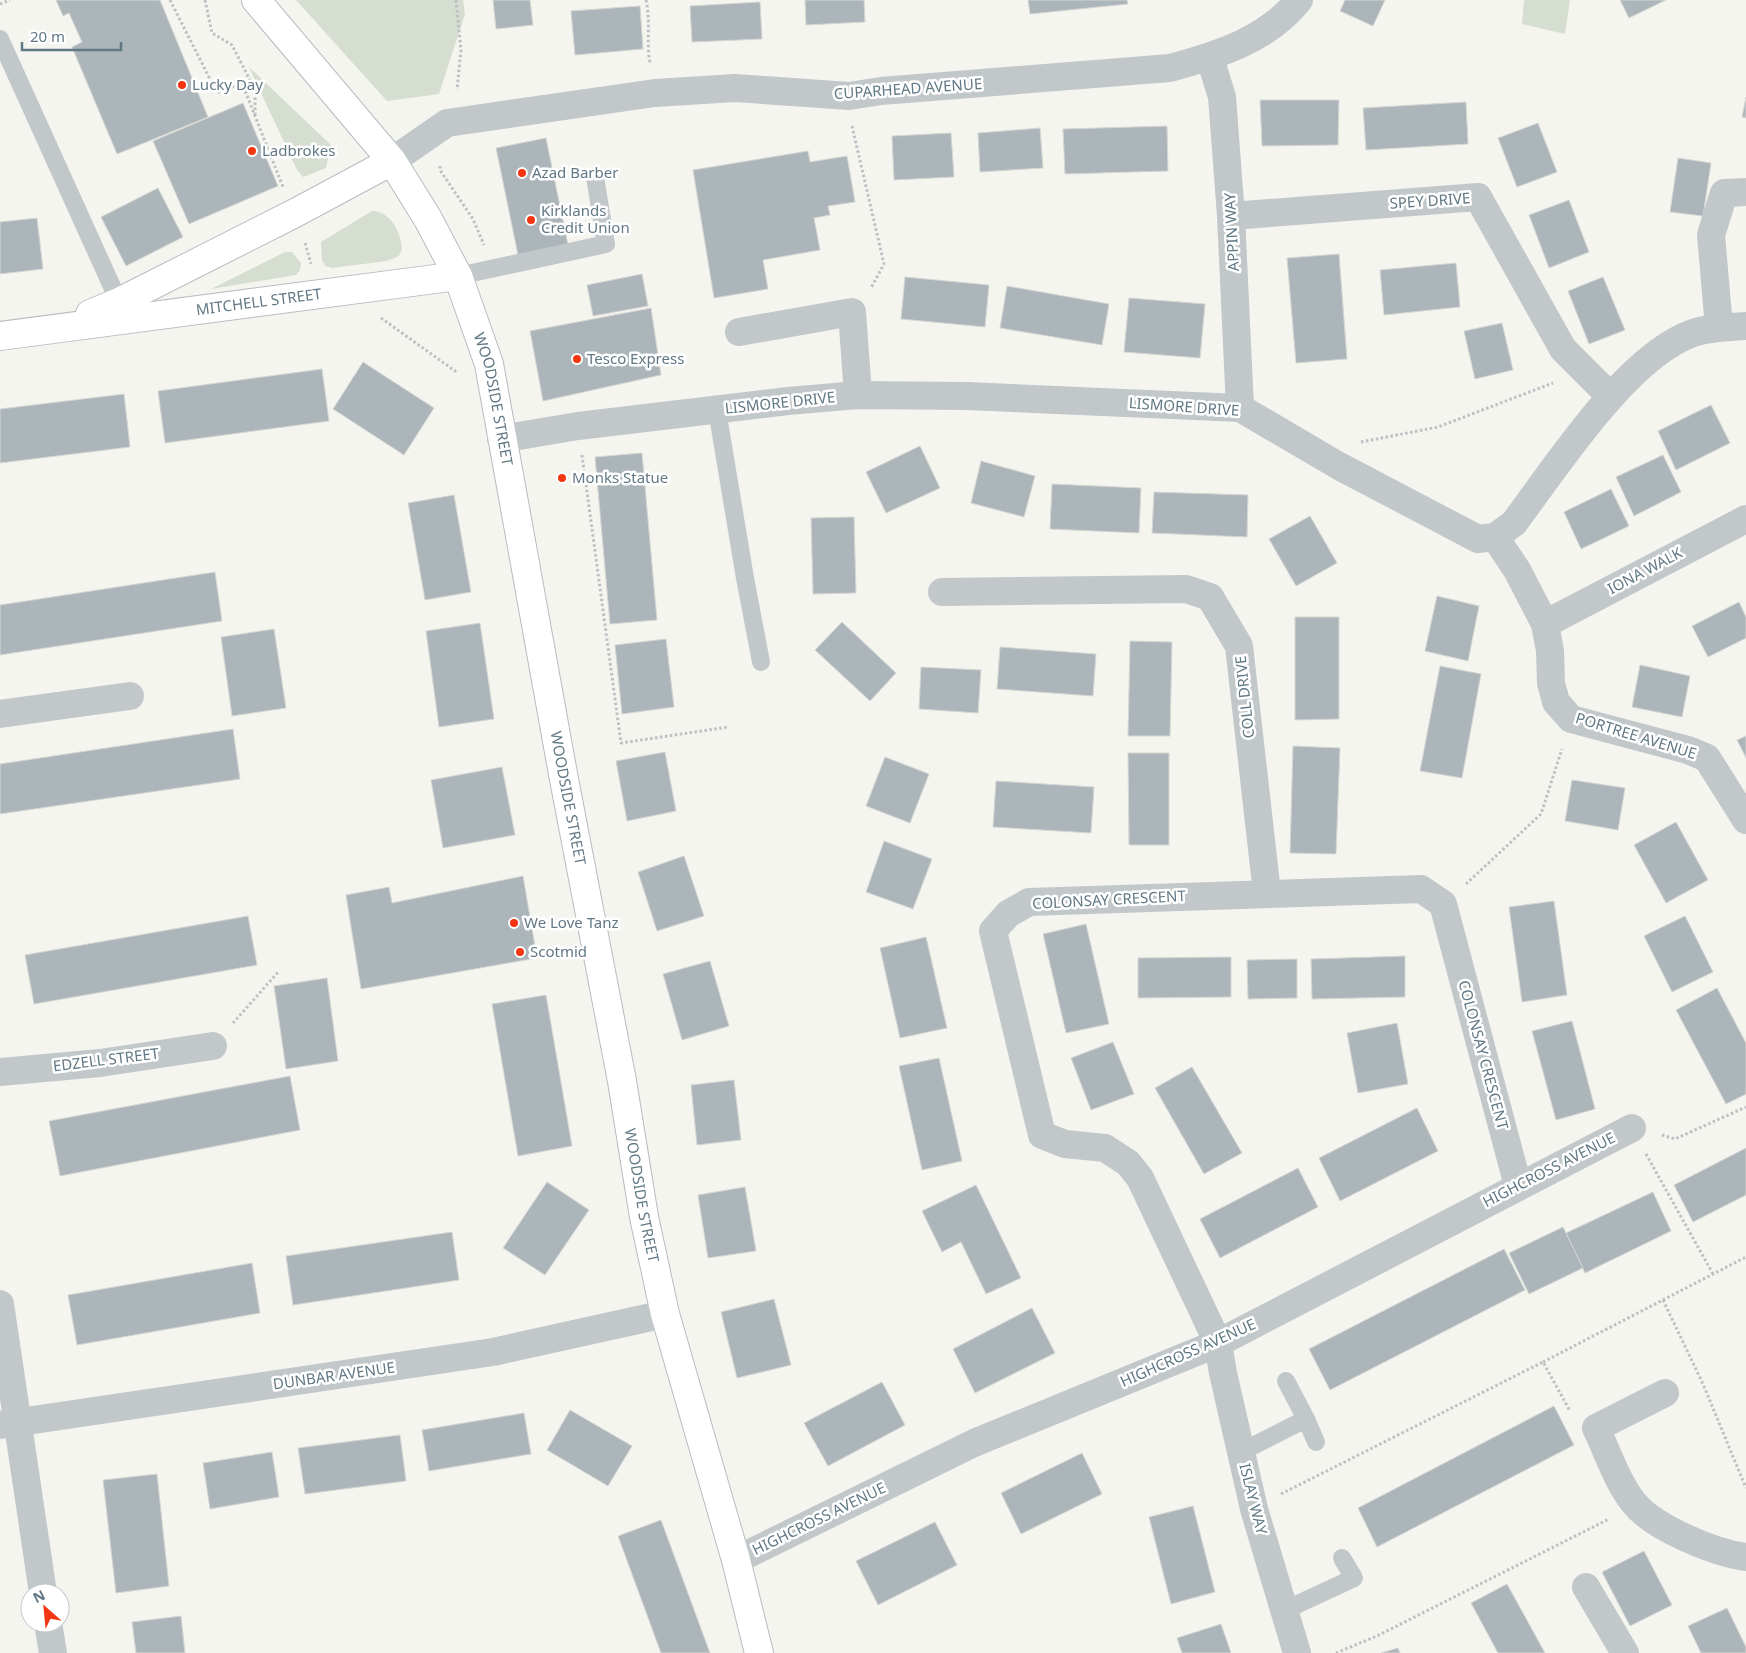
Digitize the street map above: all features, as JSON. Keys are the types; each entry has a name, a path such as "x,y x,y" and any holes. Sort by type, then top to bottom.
{"street":[{"name":"WOODSIDE STREET","path":"256,0 392,161 428,220 458,276 489,364 501,439 622,1082 644,1217 665,1314 736,1560 759,1653"},
{"name":"CUPARHEAD AVENUE","path":"392,161 447,122 655,94 735,88 849,96 881,91 1170,68 1210,58 1253,38 1286,16 1299,0"},
{"name":"APPIN WAY","path":"1210,58 1222,97 1232,216 1240,408"},
{"name":"MITCHELL STREET","path":"59,327 119,302 297,212 392,161"},
{"path":"1719,327 1711,235 1724,193 1746,192"},
{"name":"SPEY DRIVE","path":"1232,216 1478,197 1563,349 1610,396"},
{"name":"MITCHELL STREET","path":"0,336 458,276"},
{"path":"739,332 852,312 858,395"},
{"path":"1495,537 1514,523 1610,396 1660,350 1692,333 1719,327 1746,326"},
{"name":"LISMORE DRIVE","path":"501,439 578,426 788,401 858,395 968,396 1240,408 1314,451 1478,539 1495,537"},
{"name":"IONA WALK","path":"1545,624 1746,519"},
{"name":"PORTREE AVENUE","path":"1495,537 1517,570 1545,624 1550,651 1550,683 1556,702 1571,719 1688,750 1708,758 1746,820"},
{"name":"COLL DRIVE","path":"942,592 1186,589 1210,597 1239,646 1267,893"},
{"path":"0,714 130,696"},
{"name":"COLONSAY CRESCENT","path":"1218,1342 1140,1178 1128,1163 1105,1148 1065,1144 1042,1135 993,930 1008,914 1029,902 1421,889 1443,904 1518,1186"},
{"name":"EDZELL STREET","path":"0,1072 100,1063 212,1046"},
{"name":"HIGHCROSS AVENUE","path":"736,1560 974,1443 1218,1342 1632,1128"},
{"path":"0,1304 8,1424 42,1583"},
{"name":"DUNBAR AVENUE","path":"8,1424 494,1352 665,1314"},
{"name":"ISLAY WAY","path":"1218,1342 1254,1509 1297,1653"},
{"path":"1665,1393 1596,1428 1628,1495 1636,1506 1664,1526 1699,1544 1729,1555 1746,1557"},
{"path":"1586,1587 1625,1653"},
{"path":"50,1633 53,1653"}],"lane":[{"path":"0,39 119,302"},
{"path":"458,276 606,244 595,177"},
{"path":"717,410 761,662"},
{"path":"1286,1381 1316,1442"},
{"path":"1241,1452 1306,1419"},
{"path":"1283,1611 1354,1578 1342,1558"}],"path":[{"path":"0,4 10,0"},
{"path":"170,0 217,93 242,83 282,185 297,212 312,269 316,296"},
{"path":"205,0 212,33 232,45 255,90 255,118"},
{"path":"447,122 456,98 460,50 456,0"},
{"path":"646,0 649,15 648,51"},
{"path":"852,312 866,296 884,264 857,148"},
{"path":"440,160 440,170 473,219 494,268"},
{"path":"379,317 455,371 489,364"},
{"path":"1314,451 1438,427 1586,372"},
{"path":"578,426 621,743 728,727"},
{"path":"1443,904 1541,814 1571,719"},
{"path":"212,1046 279,971"},
{"path":"1632,1128 1675,1139 1746,1107"},
{"path":"1632,1128 1713,1274"},
{"path":"1254,1509 1746,1257"},
{"path":"1663,1300 1703,1384 1746,1488"},
{"path":"1543,1362 1579,1426 1596,1428"},
{"path":"1336,1653 1377,1636 1636,1506"}],"shaded area":[{"path":"296,0 463,0 465,14 439,94 387,101"},
{"path":"1524,0 1570,0 1565,34 1522,24"},
{"path":"249,67 331,145 326,168 303,177 297,170"},
{"path":"372,211 384,215 397,230 402,249 399,256 387,261 332,268 325,266 322,260 321,242"},
{"path":"285,252 292,252 301,263 300,270 296,275 211,289"}],"building":[{"path":"56,0 160,0 208,117 117,154 72,47 82,42 69,13 63,16"},
{"path":"493,0 530,0 533,25 496,29"},
{"path":"805,0 864,0 865,22 806,25"},
{"path":"1028,0 1127,0 1128,4 1030,14"},
{"path":"1345,0 1385,0 1373,26 1340,11"},
{"path":"1620,0 1666,0 1629,18"},
{"path":"760,2 762,39 692,42 690,6"},
{"path":"640,6 643,49 575,55 571,11"},
{"path":"1746,97 1746,118 1742,117"},
{"path":"1260,100 1339,100 1338,145 1262,146"},
{"path":"1466,102 1468,144 1366,150 1363,108"},
{"path":"243,103 278,186 189,224 153,141"},
{"path":"1538,123 1557,172 1517,187 1498,138"},
{"path":"1167,126 1168,171 1065,174 1063,129"},
{"path":"1040,128 1043,168 980,172 978,133"},
{"path":"951,133 954,177 894,180 892,136"},
{"path":"546,138 568,245 518,255 496,148"},
{"path":"808,151 810,162 847,156 855,202 828,206 830,215 814,218 820,250 763,260 768,289 714,298 693,170"},
{"path":"1678,158 1711,163 1703,216 1670,212"},
{"path":"158,188 183,237 126,266 101,217"},
{"path":"1569,200 1589,252 1549,268 1529,215"},
{"path":"37,218 43,269 0,274 0,222"},
{"path":"1339,254 1347,359 1296,363 1287,258"},
{"path":"1456,263 1460,307 1384,315 1380,270"},
{"path":"642,274 648,306 593,316 587,285"},
{"path":"905,277 989,285 985,327 901,319"},
{"path":"1603,277 1625,330 1589,344 1568,291"},
{"path":"1007,286 1109,304 1102,345 1000,328"},
{"path":"1129,298 1205,304 1200,358 1124,352"},
{"path":"651,308 661,375 543,401 530,331"},
{"path":"1502,323 1513,370 1475,379 1464,331"},
{"path":"363,362 434,408 404,455 333,409"},
{"path":"322,369 329,421 165,443 158,391"},
{"path":"124,394 130,447 0,463 0,409"},
{"path":"1711,405 1730,443 1676,470 1658,431"},
{"path":"920,446 940,488 886,513 866,472"},
{"path":"642,453 657,620 610,624 595,457"},
{"path":"1663,455 1681,492 1634,516 1616,477"},
{"path":"981,461 1035,476 1024,517 971,503"},
{"path":"1052,484 1141,488 1139,533 1050,529"},
{"path":"1611,489 1629,526 1581,549 1564,512"},
{"path":"1154,492 1248,495 1247,537 1152,533"},
{"path":"454,495 471,592 425,600 408,503"},
{"path":"1310,516 1337,563 1296,586 1269,539"},
{"path":"854,517 856,593 813,594 811,518"},
{"path":"215,572 222,621 0,655 0,605"},
{"path":"1437,596 1479,606 1468,661 1425,651"},
{"path":"1739,602 1746,617 1746,638 1708,657 1692,626"},
{"path":"1295,617 1339,617 1339,719 1295,720"},
{"path":"842,622 896,673 870,701 815,650"},
{"path":"480,623 494,719 439,727 426,631"},
{"path":"274,629 286,708 232,716 221,637"},
{"path":"666,639 674,707 622,714 615,645"},
{"path":"1130,641 1172,642 1170,736 1128,736"},
{"path":"1000,647 1096,654 1093,696 997,689"},
{"path":"1640,665 1690,676 1682,717 1632,707"},
{"path":"1440,666 1481,674 1462,778 1420,771"},
{"path":"921,667 981,670 978,713 919,709"},
{"path":"233,729 240,779 0,814 0,764"},
{"path":"1746,736 1746,758 1737,740"},
{"path":"1293,746 1340,748 1336,854 1290,853"},
{"path":"665,752 676,811 627,821 616,761"},
{"path":"1128,753 1169,753 1169,845 1129,845"},
{"path":"885,757 929,774 910,823 866,806"},
{"path":"502,767 515,835 443,848 431,780"},
{"path":"1572,780 1625,788 1618,830 1565,821"},
{"path":"996,781 1094,787 1091,833 993,827"},
{"path":"1676,822 1708,880 1666,903 1634,845"},
{"path":"884,841 932,859 913,909 866,892"},
{"path":"684,856 704,916 657,931 638,872"},
{"path":"523,876 537,958 361,989 346,895 389,887 392,903"},
{"path":"1554,901 1567,995 1522,1002 1509,907"},
{"path":"248,916 257,965 34,1004 25,955"},
{"path":"1685,916 1713,972 1672,992 1644,936"},
{"path":"1086,924 1109,1024 1066,1033 1043,934"},
{"path":"926,937 947,1028 900,1038 880,948"},
{"path":"1405,956 1405,997 1312,999 1311,959"},
{"path":"1231,957 1231,997 1138,998 1138,958"},
{"path":"1297,959 1297,998 1248,999 1247,960"},
{"path":"710,961 729,1026 682,1040 663,974"},
{"path":"327,978 338,1061 286,1069 274,986"},
{"path":"1717,988 1746,1043 1746,1094 1726,1104 1676,1010"},
{"path":"546,995 572,1146 518,1156 492,1004"},
{"path":"1572,1021 1595,1109 1556,1120 1532,1031"},
{"path":"1397,1023 1408,1084 1358,1093 1347,1033"},
{"path":"1113,1042 1134,1094 1091,1110 1071,1058"},
{"path":"939,1058 962,1161 922,1170 899,1066"},
{"path":"1192,1067 1242,1153 1204,1174 1155,1088"},
{"path":"290,1076 300,1130 60,1176 49,1121"},
{"path":"734,1080 741,1140 697,1145 691,1085"},
{"path":"1417,1108 1438,1151 1340,1201 1319,1158"},
{"path":"1746,1148 1746,1195 1693,1222 1674,1185"},
{"path":"1298,1168 1318,1207 1220,1258 1200,1219"},
{"path":"547,1182 589,1210 545,1275 503,1248"},
{"path":"976,1185 1021,1278 986,1294 961,1242 942,1252 922,1211"},
{"path":"745,1187 756,1251 708,1258 698,1195"},
{"path":"1653,1192 1671,1231 1585,1273 1566,1233"},
{"path":"1563,1227 1583,1268 1529,1294 1509,1253"},
{"path":"452,1232 459,1280 293,1305 286,1256"},
{"path":"1504,1249 1525,1290 1330,1390 1309,1349"},
{"path":"252,1263 260,1313 77,1345 68,1295"},
{"path":"774,1299 791,1365 737,1378 721,1312"},
{"path":"1032,1308 1055,1353 975,1393 953,1349"},
{"path":"882,1382 905,1425 828,1466 804,1423"},
{"path":"1554,1406 1574,1445 1377,1547 1358,1508"},
{"path":"570,1410 632,1446 608,1486 547,1450"},
{"path":"524,1413 531,1454 429,1471 422,1430"},
{"path":"400,1435 406,1481 305,1494 298,1448"},
{"path":"272,1452 279,1497 210,1509 203,1463"},
{"path":"1082,1453 1102,1494 1021,1534 1001,1493"},
{"path":"157,1474 169,1586 116,1593 103,1480"},
{"path":"1193,1506 1215,1592 1171,1604 1149,1517"},
{"path":"661,1520 710,1653 661,1653 618,1536"},
{"path":"935,1522 957,1565 878,1605 856,1561"},
{"path":"1644,1551 1672,1605 1630,1626 1602,1572"},
{"path":"1507,1584 1545,1653 1498,1653 1471,1603"},
{"path":"1727,1608 1746,1647 1746,1653 1701,1653 1688,1626"},
{"path":"181,1616 185,1653 136,1653 132,1622"},
{"path":"1221,1624 1231,1653 1182,1653 1177,1638"},
{"path":"1398,1648 1400,1653 1381,1653"}],"place":[{"name":"Lucky Day","path":"182,85"},
{"name":"Ladbrokes","path":"252,151"},
{"name":"Azad Barber","path":"522,173"},
{"name":"Kirklands Credit Union","path":"531,220"},
{"name":"Tesco Express","path":"577,359"},
{"name":"Monks Statue","path":"562,478"},
{"name":"We Love Tanz","path":"514,923"},
{"name":"Scotmid","path":"520,952"}]}
